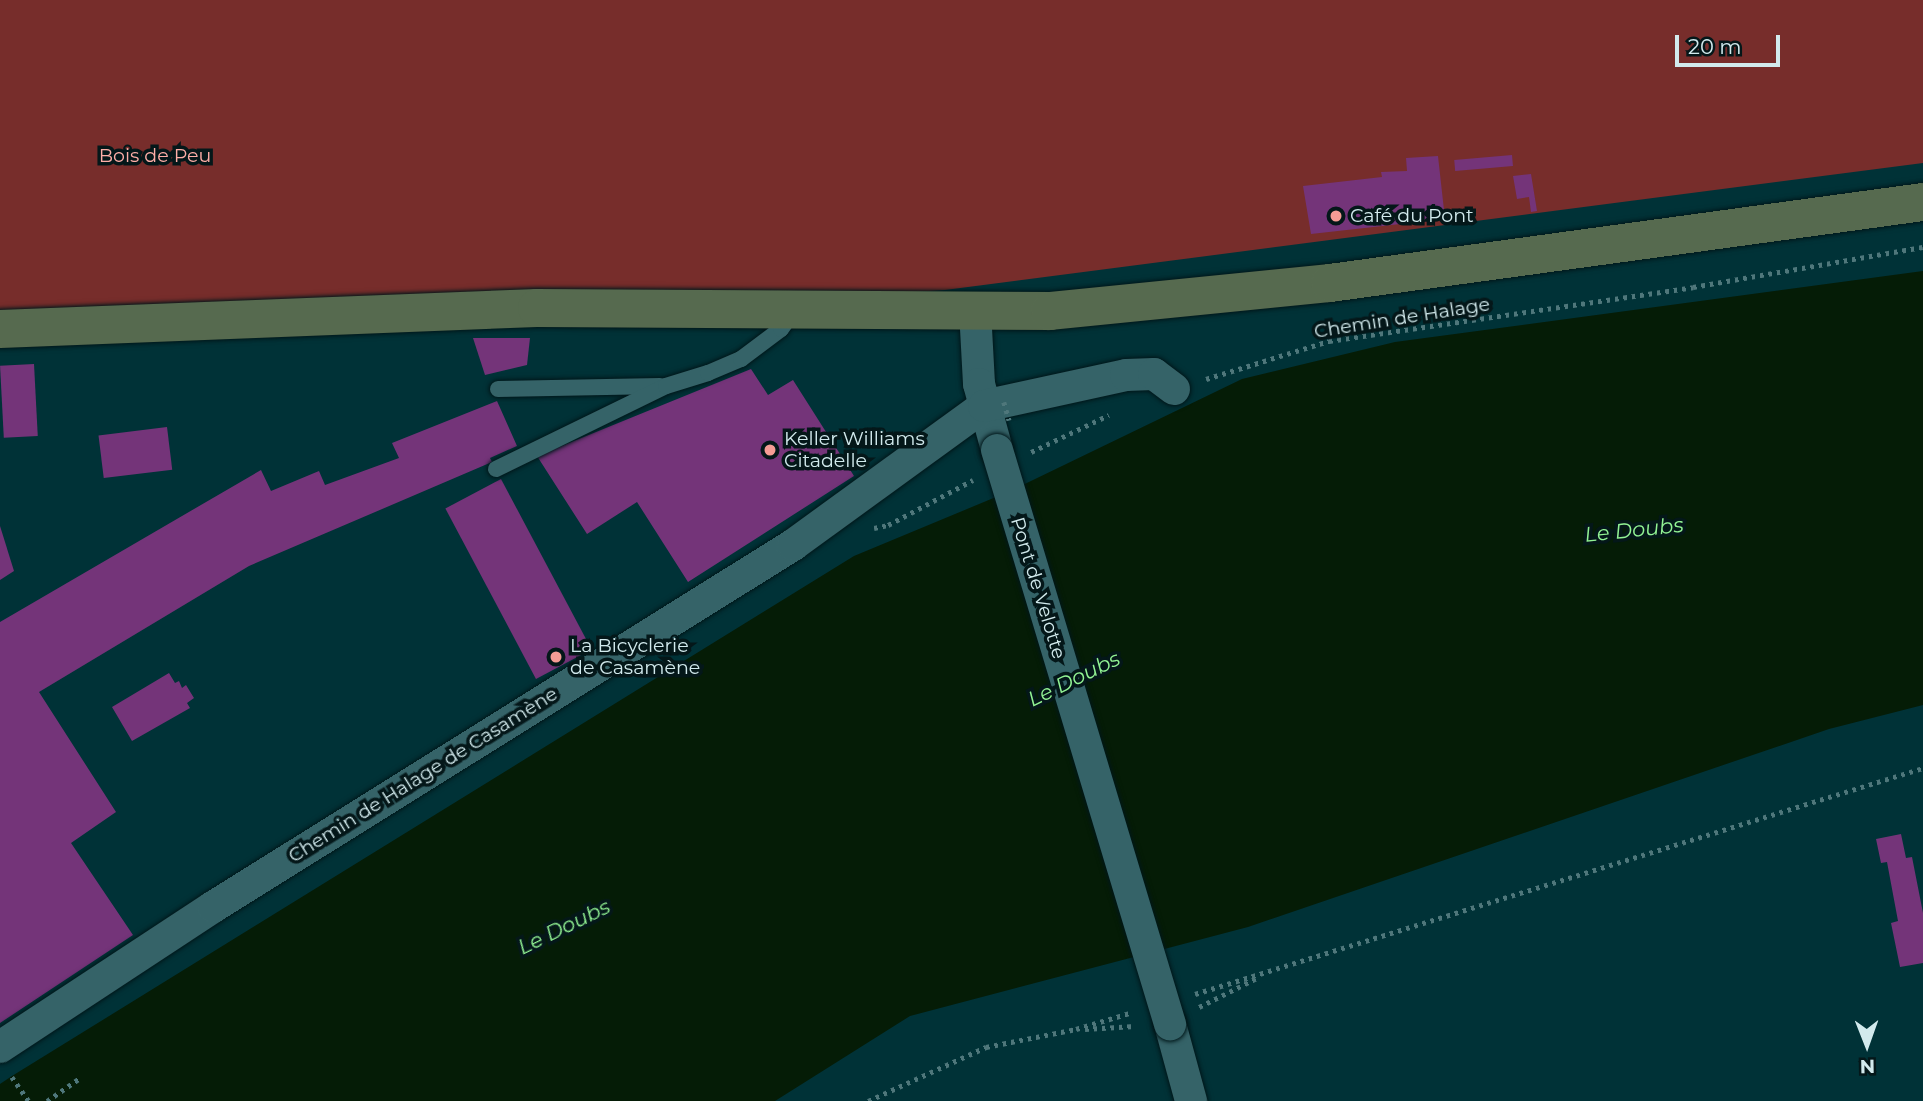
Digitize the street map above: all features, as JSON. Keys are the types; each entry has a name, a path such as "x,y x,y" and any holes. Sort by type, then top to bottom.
{"main road":[{"path":"0,329 537,308 1050,311 1331,283 1923,202"}],"street":[{"name":"Pont de Velotte","path":"975,310 976,362 984,406 1012,452 1191,1101"},
{"path":"984,406 1126,375 1154,374 1174,389"},
{"name":"Chemin de Halage de Casamène","path":"0,1047 213,907 793,545 984,406"}],"lane":[{"path":"496,469 666,386 741,359 781,329 795,309"},
{"path":"498,389 666,386"}],"path":[{"name":"Chemin de Halage","path":"1174,389 1329,341 1693,287 1923,247"},
{"path":"1012,452 1121,410"},
{"path":"861,531 888,525 980,477"},
{"path":"1190,995 1923,768"},
{"path":"1076,1029 1170,1024 1267,972"},
{"path":"868,1101 986,1047 1076,1029 1140,1010"},
{"path":"47,1101 79,1080"}],"green space":[{"name":"Bois de Peu","path":"0,0 1923,0 1923,163 945,290 676,307 0,313"}],"water":[{"name":"Le Doubs","path":"1923,271 1923,705 1829,729 1248,927 910,1016 775,1101 0,1101 0,1084 12,1076 854,556 1008,492 1242,379 1395,342"}],"building":[{"path":"1512,155 1513,166 1455,171 1454,160"},
{"path":"1438,156 1445,219 1311,234 1303,186 1382,177 1381,172 1407,171 1406,158"},
{"path":"1531,174 1537,211 1531,212 1529,197 1517,199 1513,176"},
{"path":"473,338 530,338 527,365 485,375"},
{"path":"34,364 38,436 4,438 0,366"},
{"path":"751,369 768,395 793,380 854,476 688,582 637,502 587,534 537,456"},
{"path":"497,401 517,446 490,458 492,462 249,566 39,692 116,812 71,843 133,935 0,1023 0,622 261,470 271,491 319,471 325,485 399,458 392,443"},
{"path":"167,427 172,470 104,478 99,435"},
{"path":"501,479 592,649 536,679 445,509"},
{"path":"0,526 14,571 0,580"},
{"path":"169,673 175,683 179,681 182,688 186,685 194,698 187,703 190,708 132,741 112,707"},
{"path":"1901,834 1906,858 1912,857 1923,913 1923,963 1900,967 1891,923 1898,921 1887,862 1881,863 1876,839"}],"place":[{"name":"Café du Pont","path":"1336,216"},
{"name":"Keller Williams Citadelle","path":"770,450"},
{"name":"La Bicyclerie de Casamène","path":"556,657"}]}
